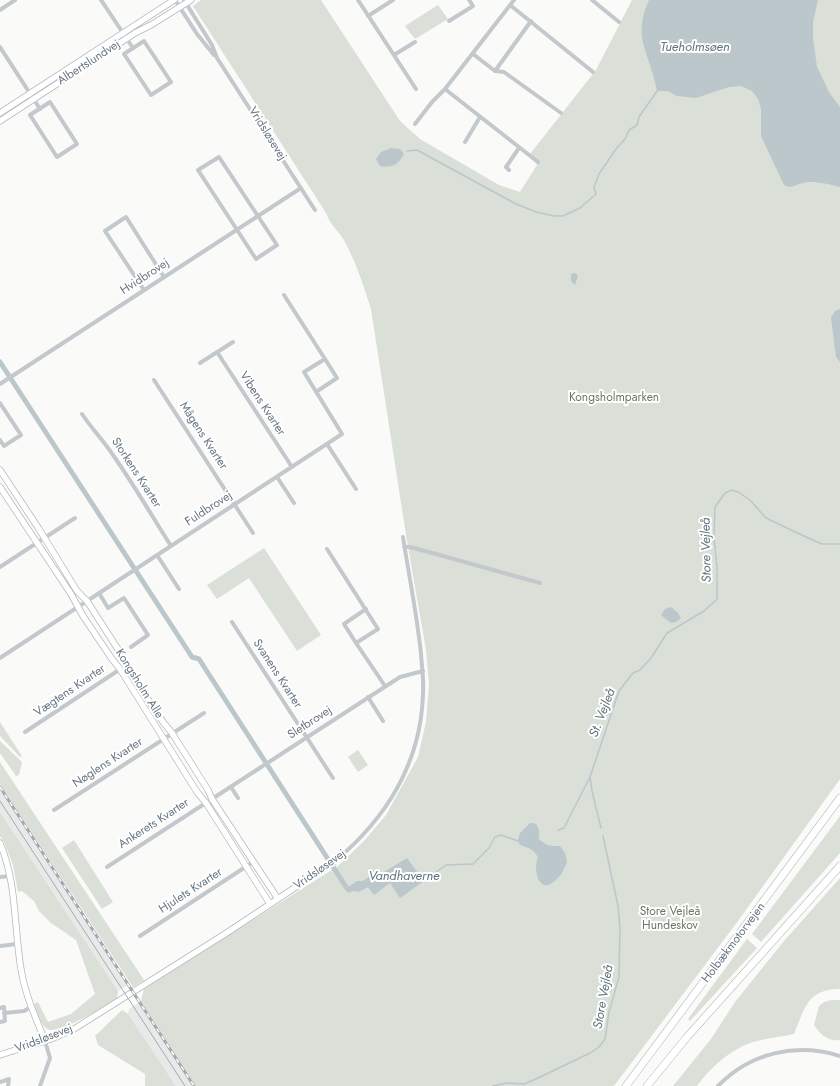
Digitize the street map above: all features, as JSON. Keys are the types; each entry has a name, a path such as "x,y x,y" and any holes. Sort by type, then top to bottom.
{"highway":[{"name":"Holbækmotorvejen","path":"626,1086 840,798"},
{"name":"Holbækmotorvejen","path":"647,1086 687,1037 840,866"}],"street":[{"path":"0,10 15,0"},
{"path":"101,0 133,48"},
{"name":"Albertslundvej","path":"0,121 125,36 174,0"},
{"name":"Vridsløsevej","path":"174,0 208,48 217,58 315,210"},
{"path":"358,0 416,89"},
{"path":"368,16 393,0"},
{"path":"449,21 473,6 469,0"},
{"path":"592,0 619,22"},
{"name":"Albertslundvej","path":"0,113 125,36 151,25 187,1"},
{"name":"Vridsløsevej","path":"187,1 212,45 217,58"},
{"path":"415,124 473,54 511,2 531,22 593,72"},
{"path":"495,71 531,22"},
{"path":"144,41 171,82 151,95 124,54 133,48 144,41"},
{"path":"394,56 415,42"},
{"path":"0,47 40,109"},
{"path":"473,54 495,71 504,72 561,113"},
{"path":"445,89 480,118 538,162"},
{"path":"50,102 77,144 57,157 30,115 40,109 50,102"},
{"path":"465,142 480,118"},
{"path":"509,170 506,167 519,148"},
{"path":"219,157 258,216 276,245 256,259 198,170 219,157"},
{"name":"Hvidbrovej","path":"0,384 301,188"},
{"path":"144,290 105,231 126,217 164,277"},
{"path":"284,295 325,358 337,378 316,392 304,372 325,358"},
{"path":"200,363 233,342"},
{"name":"Vibens Kvarter","path":"216,352 292,467"},
{"name":"Mågens Kvarter","path":"154,380 236,504 253,533"},
{"name":"Fuldbrovej","path":"0,658 342,434 316,392"},
{"path":"0,403 21,435 4,446 0,440"},
{"name":"Storkens Kvarter","path":"82,414 93,431 101,437 113,454 171,546"},
{"path":"327,444 356,489"},
{"name":"Kongsholm Alle","path":"1,473 77,591 87,601 121,654 123,667 163,738 197,792 206,803 247,866 270,904"},
{"path":"277,477 294,503"},
{"name":"Kongsholm Alle","path":"0,487 112,659 123,667 172,733 208,790 212,799 278,899"},
{"path":"0,567 74,518"},
{"name":"Vridsløsevej","path":"0,1055 45,1042 98,1014 325,869 358,842 374,824 388,805 399,786 411,758 417,737 423,702 419,637 402,537"},
{"path":"404,547 410,547 540,583"},
{"path":"327,549 378,629 356,643"},
{"path":"157,555 179,590"},
{"path":"99,593 108,608 124,598 148,635 131,647"},
{"path":"366,609 344,624 385,686"},
{"name":"Svanens Kvarter","path":"232,622 333,778"},
{"name":"Vægtens Kvarter","path":"25,732 123,667"},
{"name":"Sletbrovej","path":"212,799 400,676 422,671"},
{"path":"368,697 383,721"},
{"name":"Nøglens Kvarter","path":"54,810 163,738 204,713"},
{"path":"231,787 238,798"},
{"name":"Ankerets Kvarter","path":"107,867 212,799"},
{"path":"0,843 10,876 17,944 24,985 50,1058 40,1086"},
{"name":"Hjulets Kvarter","path":"140,936 253,862"},
{"path":"0,878 10,876"},
{"path":"0,946 17,944"},
{"path":"0,1008 4,1008 5,1021 0,1022"},
{"path":"4,1013 24,1011 31,1008"},
{"path":"719,1086 730,1074 747,1064 770,1054 787,1050 808,1050 830,1052 840,1056"},
{"path":"0,1082 9,1079 8,1086"}],"shaded area":[{"path":"0,784 129,984 118,991 0,812"},
{"path":"141,1001 196,1086 176,1086 128,1014 129,1009"}],"green space":[{"name":"Kongsholmparken","path":"201,0 321,0 400,121 420,139 499,185 520,192 537,165 530,154 596,70 632,0 840,0 840,779 738,921 614,1086 196,1086 141,1001 144,989 338,866 364,841 386,815 418,757 426,722 429,684 426,650 406,535 371,309 366,293 354,260 344,240 330,222 326,213 193,6"},
{"path":"438,5 448,19 415,39 405,26"},
{"path":"264,548 321,635 297,651 249,578 217,599 207,585"},
{"path":"0,722 22,756 20,757 0,736"},
{"path":"0,741 22,762 19,775 16,776 0,753"},
{"path":"358,750 368,765 358,772 348,757"},
{"path":"0,762 144,980 133,987 0,784"},
{"path":"0,812 118,991 117,998 82,1019 61,1028 53,1030 47,1029 41,1021 34,1004 38,1002 48,1022 71,1014 95,994 76,940 51,923 39,911 34,901 22,891 18,892 13,865 0,836"},
{"path":"840,816 840,853 761,942 752,934"},
{"path":"74,840 113,902 102,909 62,848"},
{"path":"840,878 840,989 820,992 814,996 805,1008 794,1034 753,1042 737,1049 715,1066 697,1086 673,1086 711,1039 735,1002 784,941"},
{"path":"747,939 757,948 690,1021 688,1019"},
{"path":"840,1000 840,1040 828,1039 814,1025 819,1006 824,1002"},
{"path":"122,1010 128,1014 176,1086 145,1086 145,1074 98,1045 95,1036"}],"water":[{"name":"Tueholmsøen","path":"649,0 818,0 813,22 813,38 817,67 829,92 840,107 840,187 812,182 805,182 790,187 784,185 761,136 761,109 758,99 752,91 741,86 729,87 696,98 677,96 668,91 657,91 642,36 644,13"},
{"path":"391,148 400,149 404,154 394,165 388,167 380,166 376,159 381,152"},
{"path":"575,273 578,276 575,285 571,281 571,274"},
{"path":"840,309 840,362 836,357 831,318 835,311"},
{"path":"671,607 681,618 676,622 671,623 661,615 665,609"},
{"path":"530,823 537,825 539,839 549,845 560,846 565,853 567,862 563,871 555,881 547,885 543,885 538,878 536,867 538,858 535,852 520,845 518,841 520,833"},
{"name":"Vandhaverne","path":"407,858 424,881 400,898 390,883 374,895 368,887 359,892 353,891 348,893 345,889 357,881 363,881 376,872 384,872"}],"waterway":[{"path":"407,151 417,150 516,204 536,212 554,216 563,216 580,208 596,194 594,187 599,174 616,149 625,139 629,130 637,125 639,117 657,91"},
{"path":"0,362 192,657 199,659 346,887"},
{"name":"Store Vejleå","path":"601,828 590,777 619,691 633,673 640,670 651,658 667,633 704,611 717,599 717,568 714,538 715,507 725,493 732,490 738,492 750,500 766,518 806,537 822,544 840,544"},
{"path":"558,830 564,828 590,777"},
{"path":"424,881 446,865 473,864 489,848 495,837 501,835 518,841 519,840"},
{"name":"Store Vejleå","path":"493,1086 507,1083 524,1084 536,1079 590,1053 599,1047 605,1039 609,1012 619,977 620,928 618,906 603,836"}],"tram line":[{"path":"0,801 185,1086"}],"railway":[{"path":"0,787 194,1086"}],"water label":[{"name":"St. Vejleå","path":"603,713"}],"park label":[{"name":"Store Vejleå Hundeskov","path":"670,919"}]}
